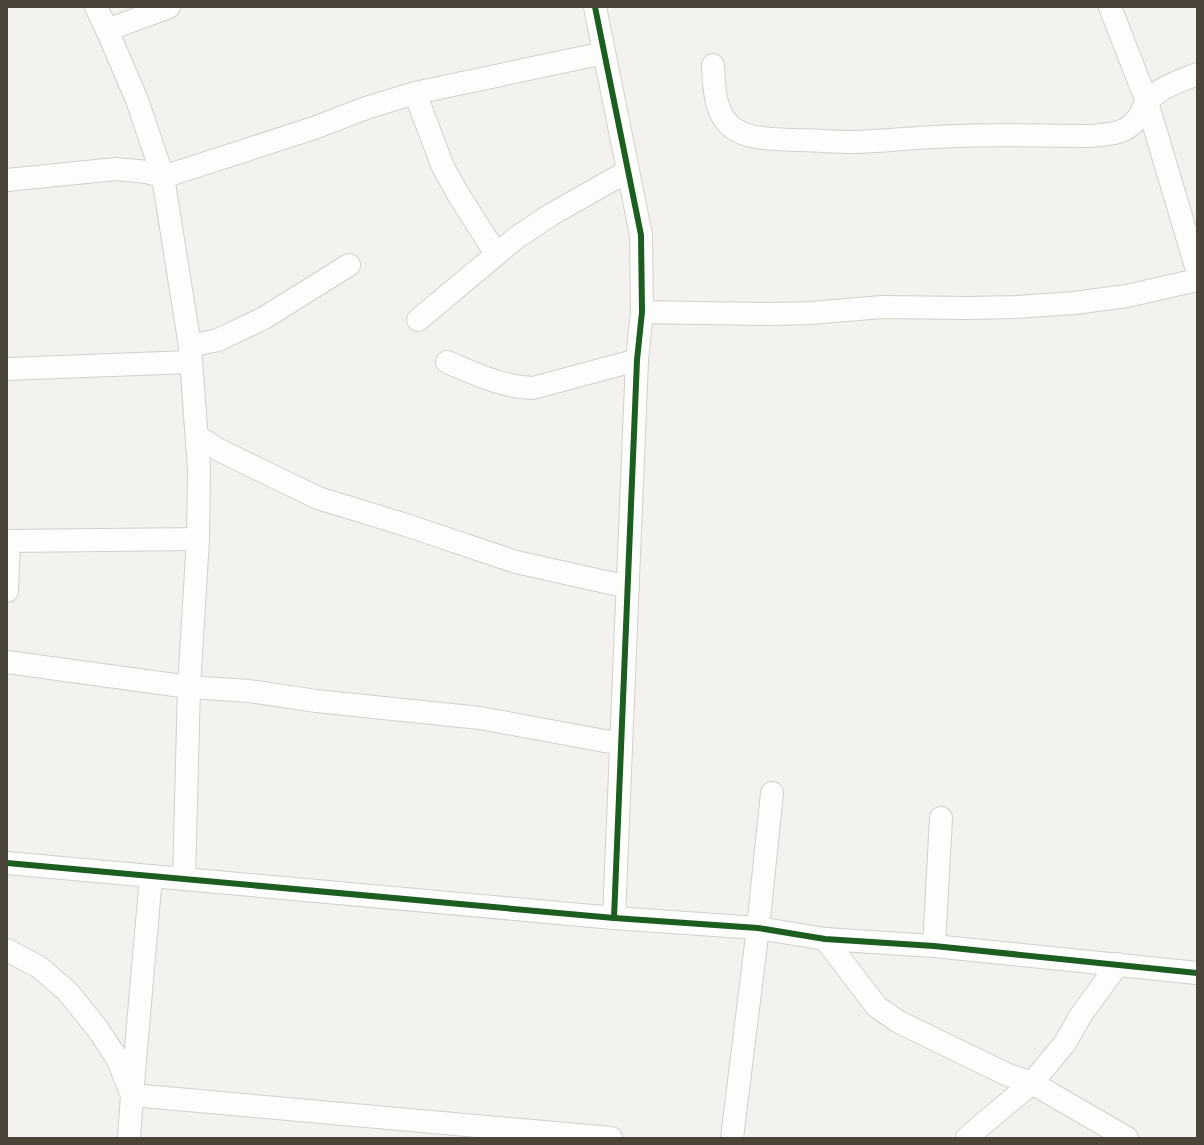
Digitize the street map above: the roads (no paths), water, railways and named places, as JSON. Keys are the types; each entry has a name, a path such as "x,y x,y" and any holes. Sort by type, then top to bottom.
{"street":[{"path":"96,7 137,100 163,177 190,354 199,469 198,539 189,687 184,880"},
{"path":"107,30 169,7"},
{"path":"595,7 641,235 642,312 637,360 614,918"},
{"path":"1110,7 1147,102 1197,270"},
{"path":"7,180 116,169 147,172 163,177 314,128 366,108 415,93 604,53"},
{"path":"713,65 716,101 726,122 735,130 747,136 771,139 851,142 956,136 1098,136 1110,134 1125,130 1133,124 1141,114 1147,102 1158,92 1197,74"},
{"path":"415,93 443,167 458,194 496,254"},
{"path":"418,320 516,238 552,214 628,171"},
{"path":"7,369 190,354 264,318 349,265"},
{"path":"642,312 771,314 811,313 882,307 1016,307 1074,303 1128,296 1197,280"},
{"path":"447,362 505,385 518,388 533,388 637,360"},
{"path":"197,436 218,450 318,498 406,525 516,562 628,587"},
{"path":"7,591 8,541 198,539"},
{"path":"7,662 189,687 249,691 323,702 480,718 621,744"},
{"path":"732,1138 758,928 772,793"},
{"path":"934,946 941,818"},
{"path":"7,863 614,918 758,928 824,939 934,946 1197,973"},
{"path":"129,1138 151,876"},
{"path":"824,939 877,1007 899,1022 1008,1075 1032,1083 1127,1138"},
{"path":"7,950 39,967 67,991 97,1028 117,1058 132,1095"},
{"path":"967,1138 1032,1083 1065,1043 1081,1015 1118,964"},
{"path":"132,1095 610,1138"}]}
